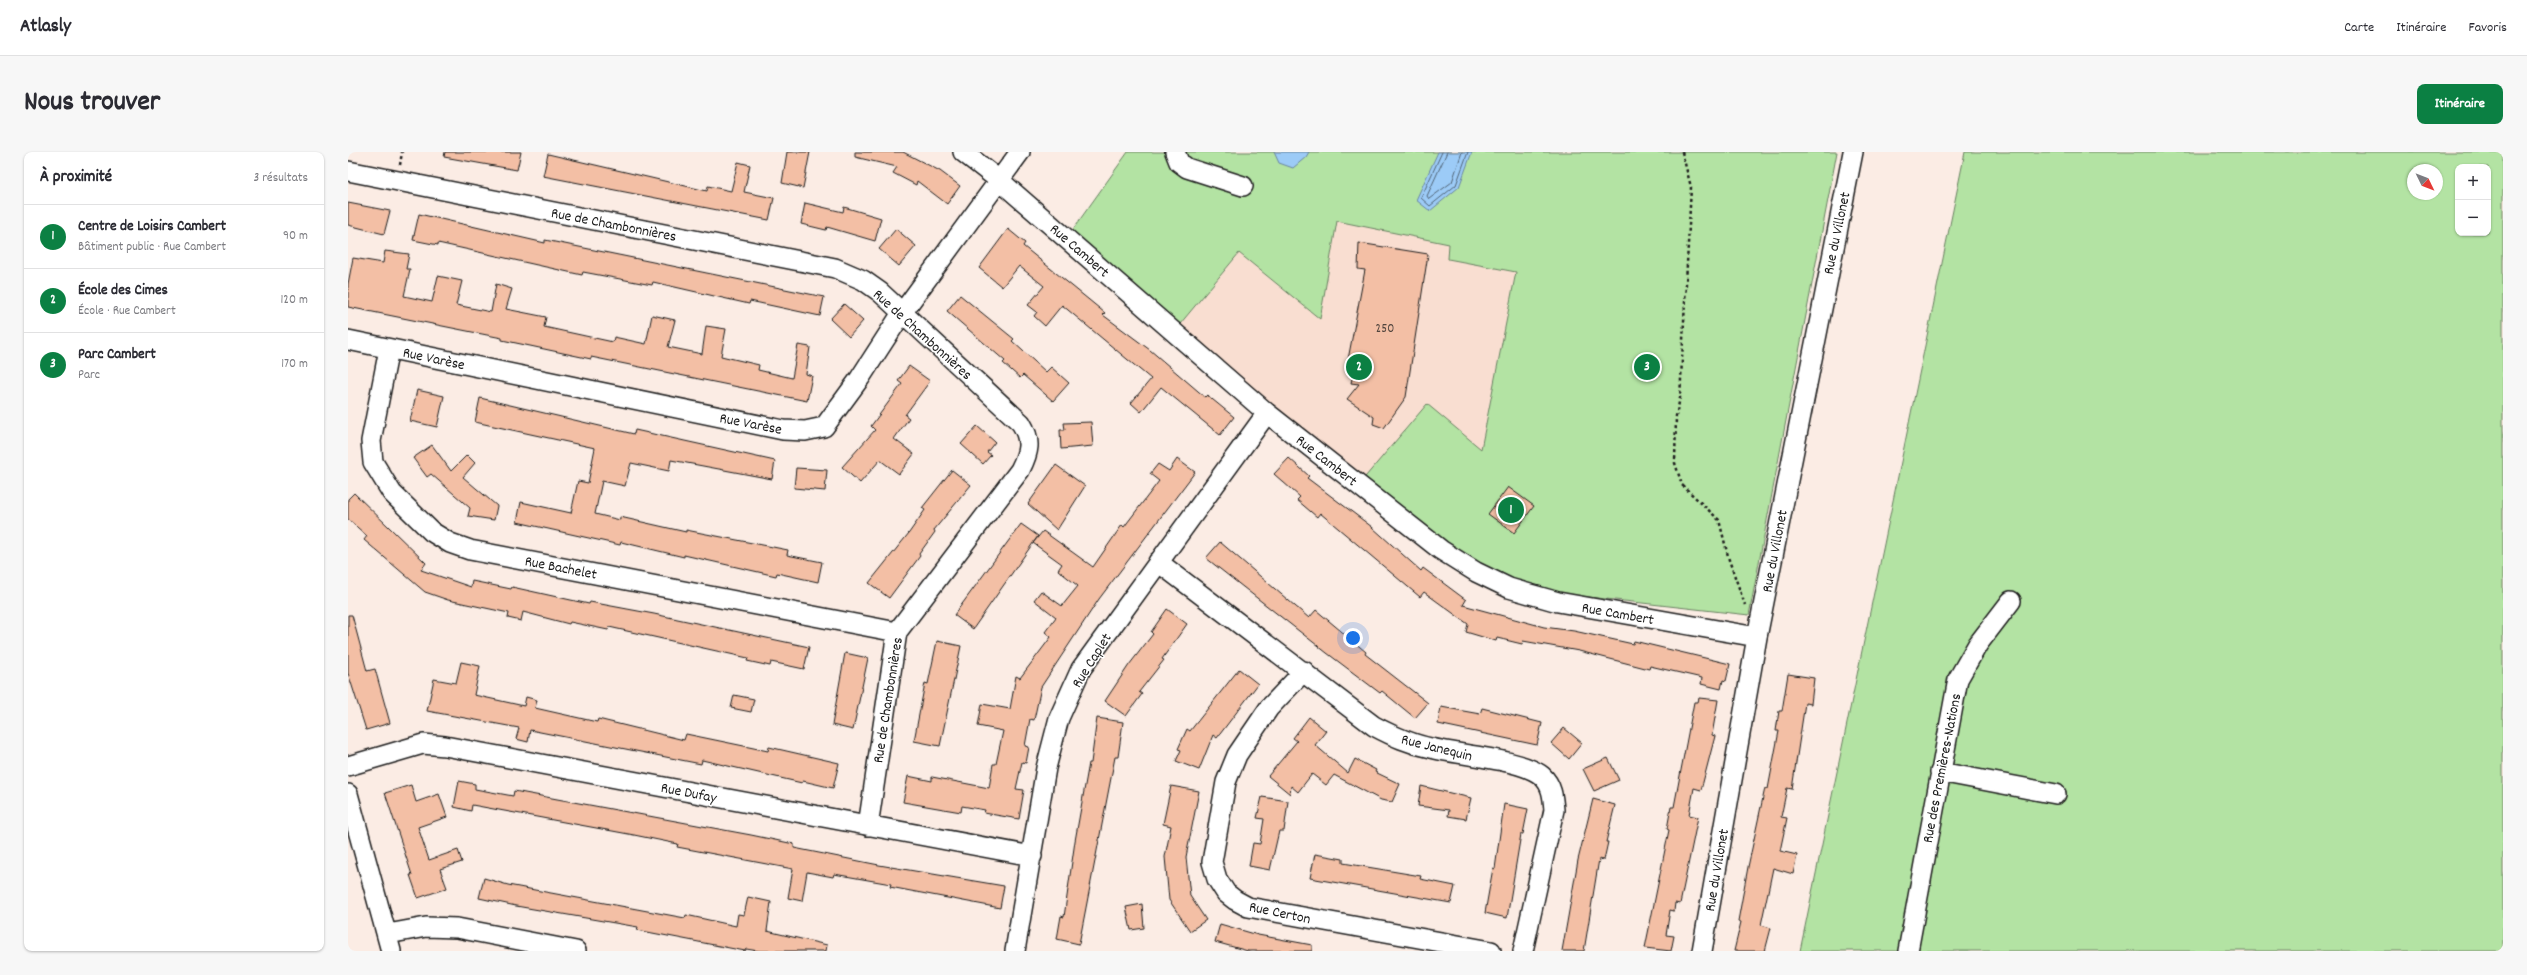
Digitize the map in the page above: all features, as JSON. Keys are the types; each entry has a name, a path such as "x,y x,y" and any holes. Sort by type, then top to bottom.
{"street":[{"name":"Rue Cambert","path":"963,152 999,180 1267,413 1441,550 1476,572 1510,588 1558,602 1757,637"},
{"name":"Rue Varèse","path":"348,340 783,430 805,431 824,427 860,378 902,313 1020,152"},
{"path":"1175,152 1179,162 1187,168 1243,186"},
{"name":"Rue du Villonet","path":"1702,951 1757,637 1853,152"},
{"name":"Rue de Chambonnières","path":"348,171 835,268 863,280 880,292 1021,424 1028,434 1029,444 1028,456 1020,470 897,632 868,826"},
{"name":"Rue Bachelet","path":"389,349 370,441 373,462 392,493 432,532 450,543 470,550 897,632"},
{"name":"Rue Caplet","path":"1015,951 1046,768 1059,718 1081,669 1267,413"},
{"name":"Rue Janequin","path":"1158,562 1304,671 1369,723 1401,740 1431,748 1531,769 1543,777 1551,789 1554,810 1523,951"},
{"name":"Rue des Premières-Nations","path":"1908,951 1958,678 1978,644 2011,601"},
{"name":"Rue Certon","path":"1304,671 1268,708 1237,755 1226,782 1212,862 1217,879 1235,900 1248,907 1491,951"},
{"name":"Rue Dufay","path":"348,766 423,744 445,746 1032,856"},
{"path":"1940,772 2056,794"},
{"path":"348,794 389,942 426,927 457,928 576,951"}],"path":[{"path":"1682,152 1691,187 1680,398 1676,416 1675,463 1682,485 1719,520 1729,560 1747,609"}],"shaded area":[{"path":"1337,221 1449,244 1448,259 1516,272 1481,449 1360,483 1175,330 1239,253 1320,319"}],"green space":[{"path":"1128,152 1837,152 1749,615 1535,591 1484,574 1360,483 1427,404 1481,449 1516,272 1448,259 1449,244 1337,221 1320,319 1239,253 1175,330 1066,239"},
{"path":"1965,152 2503,152 2503,951 1800,951"}],"water":[{"path":"1274,152 1309,152 1306,157 1293,168 1279,163"},
{"path":"1438,152 1472,152 1459,187 1430,211 1416,200"}],"building":[{"path":"445,152 521,152 517,170 444,157"},
{"path":"787,152 810,152 803,188 782,183"},
{"path":"855,152 903,152 940,171 960,186 947,204 917,181 916,185 893,173 897,167 855,157"},
{"path":"548,154 707,191 708,186 731,191 738,162 750,165 744,192 774,198 769,220 543,176"},
{"path":"348,203 390,211 384,234 348,225"},
{"path":"805,203 843,212 844,207 881,218 875,241 827,227 826,230 801,224"},
{"path":"419,214 545,243 545,240 824,297 820,316 750,301 749,304 653,282 652,285 583,272 582,275 438,243 438,245 413,240"},
{"path":"896,229 916,246 899,266 879,249"},
{"path":"1008,229 1025,243 1023,246 1105,313 1103,315 1150,350 1205,397 1207,395 1234,417 1220,435 1161,387 1141,412 1131,403 1151,379 1062,305 1045,326 1034,316 1037,312 1028,305 1044,286 1019,266 1002,287 979,268"},
{"path":"1359,243 1428,254 1406,397 1384,428 1373,424 1374,417 1347,399 1359,384 1351,383 1355,367 1347,365 1365,270 1358,269"},
{"path":"385,251 409,254 406,269 410,269 404,296 432,302 438,276 462,281 456,305 491,312 496,284 512,289 506,309 546,317 544,327 613,342 614,337 646,344 652,315 675,320 668,347 702,354 706,326 726,329 721,356 759,365 758,370 792,378 798,345 810,347 806,374 812,376 807,401 591,357 591,359 502,340 502,338 348,307 348,284 353,258 383,263"},
{"path":"960,295 1014,339 1012,341 1046,372 1051,367 1069,383 1053,401 1023,375 1020,378 1003,363 1005,361 947,311"},
{"path":"844,304 863,321 849,337 830,319"},
{"path":"909,366 930,381 905,415 909,418 894,439 914,454 899,474 880,460 860,483 842,467 875,430 871,426 902,384 898,381"},
{"path":"417,390 444,396 437,427 410,421"},
{"path":"480,398 634,434 635,430 775,461 772,479 671,460 669,471 631,463 625,486 602,481 595,514 620,520 620,517 686,532 686,530 788,550 787,555 822,562 818,582 777,573 776,576 621,542 620,545 517,522 521,502 571,513 578,481 588,483 595,448 475,422"},
{"path":"1091,422 1093,446 1061,449 1060,430 1065,430 1064,423"},
{"path":"977,426 995,442 987,452 991,455 983,464 961,444"},
{"path":"432,445 451,471 467,455 475,463 463,477 497,506 494,520 468,516 470,508 431,474 427,477 413,458"},
{"path":"1289,458 1309,476 1307,478 1372,527 1421,571 1423,568 1466,600 1463,605 1544,627 1574,631 1633,644 1634,641 1730,664 1726,681 1723,680 1721,689 1701,684 1702,678 1650,666 1649,669 1579,651 1523,641 1522,644 1497,638 1496,641 1466,632 1468,624 1424,592 1420,597 1320,513 1317,517 1297,500 1300,497 1274,474"},
{"path":"1177,459 1195,472 1099,599 1041,687 1034,720 1030,719 1025,746 1029,747 1026,763 1022,762 1016,789 1024,790 1019,819 984,813 985,810 962,806 961,812 903,802 908,776 932,781 932,777 989,788 993,764 996,764 1003,731 978,726 982,704 1010,709 1016,676 1020,678 1051,637 1045,632 1056,617 1034,600 1041,591 1062,606 1078,586 1058,570 1062,564 1033,543 1043,531 1093,567 1122,525 1124,527 1159,481 1150,474 1158,464 1169,471"},
{"path":"1056,465 1085,486 1057,530 1028,504"},
{"path":"796,468 827,470 825,491 794,488"},
{"path":"952,470 971,485 934,530 935,532 919,554 920,556 889,598 869,583 909,533 925,510 922,508"},
{"path":"1508,487 1534,506 1514,533 1488,514"},
{"path":"354,493 426,563 421,570 471,587 472,581 511,589 512,587 589,604 590,602 654,614 809,647 804,669 771,662 770,666 747,661 748,658 609,627 608,630 570,622 569,624 523,612 521,621 508,618 509,613 448,600 425,592 364,540 367,536 348,519 348,499"},
{"path":"1021,524 1038,536 973,629 954,615"},
{"path":"1220,542 1309,618 1316,610 1366,652 1365,654 1428,703 1415,718 1382,691 1380,693 1327,653 1206,558"},
{"path":"1167,609 1187,624 1162,659 1164,660 1139,692 1142,694 1126,716 1105,701 1129,665 1153,634 1151,632"},
{"path":"348,615 352,615 367,671 375,669 390,723 366,730 348,673"},
{"path":"937,641 961,646 940,746 914,741 925,683 928,684"},
{"path":"845,653 868,658 853,730 832,725"},
{"path":"461,662 480,666 474,695 524,706 526,697 537,700 535,708 597,722 598,719 684,740 686,734 768,751 769,747 839,763 833,788 803,781 802,783 702,760 701,764 530,730 528,742 516,739 519,728 427,711 434,679 456,683"},
{"path":"1239,669 1258,684 1217,738 1213,735 1199,770 1176,761 1181,750 1178,749 1187,729 1190,731"},
{"path":"1788,674 1814,678 1811,704 1805,703 1792,789 1787,788 1781,817 1787,818 1780,851 1797,855 1793,874 1773,868 1761,925 1771,928 1765,951 1734,951 1741,922 1738,921 1748,867 1765,788 1768,789 1779,731 1776,731 1779,711 1782,711"},
{"path":"734,695 754,699 751,712 731,708"},
{"path":"1699,698 1718,700 1712,735 1715,736 1701,790 1694,788 1689,815 1698,817 1680,904 1675,903 1674,911 1670,910 1666,935 1674,936 1671,951 1645,948 1669,830 1667,829 1671,807 1674,807 1694,702 1698,702"},
{"path":"1441,707 1480,714 1482,708 1542,723 1537,745 1438,724"},
{"path":"1309,717 1326,731 1315,745 1348,773 1355,759 1376,770 1375,772 1400,784 1392,802 1381,800 1334,775 1326,785 1312,774 1298,792 1291,786 1290,794 1268,776 1297,741 1293,738"},
{"path":"1097,718 1123,722 1118,757 1115,757 1079,944 1057,939 1061,916 1064,917 1075,841 1089,763 1091,763"},
{"path":"1564,728 1582,743 1569,759 1551,743"},
{"path":"1608,758 1619,780 1594,791 1583,769"},
{"path":"459,781 475,784 475,789 513,796 514,791 751,835 794,844 794,848 879,865 1004,886 1000,908 890,887 891,884 834,874 833,877 807,872 802,901 788,898 793,869 677,847 678,844 634,835 472,805 471,811 454,807"},
{"path":"411,785 416,802 439,794 447,817 418,827 429,860 458,850 462,862 440,869 447,888 418,898 385,793"},
{"path":"1171,786 1199,791 1186,857 1190,896 1206,920 1190,931 1169,900 1165,857 1171,826 1163,824"},
{"path":"1421,786 1471,798 1466,819 1448,816 1449,810 1418,806"},
{"path":"1262,797 1288,801 1284,831 1279,831 1270,870 1249,866 1253,843 1260,844 1264,819 1257,818"},
{"path":"1593,799 1615,805 1606,842 1608,842 1604,860 1599,859 1584,951 1562,951 1578,860"},
{"path":"1504,804 1528,809 1523,834 1521,834 1507,918 1485,913 1493,868 1495,869"},
{"path":"1315,854 1343,859 1343,863 1421,876 1420,879 1455,886 1451,903 1310,878"},
{"path":"484,878 508,885 685,918 686,915 736,926 738,914 744,915 748,897 771,902 767,931 827,945 826,951 759,951 746,949 745,951 637,930 638,927 516,906 479,898"},
{"path":"1142,904 1144,928 1131,930 1126,907"},
{"path":"1220,924 1258,935 1312,945 1312,951 1248,951 1215,942"}],"place":[{"name":"École des Cimes","path":"1359,367"},
{"name":"Parc Cambert","path":"1647,367"},
{"name":"Centre de Loisirs Cambert","path":"1511,510"}]}
